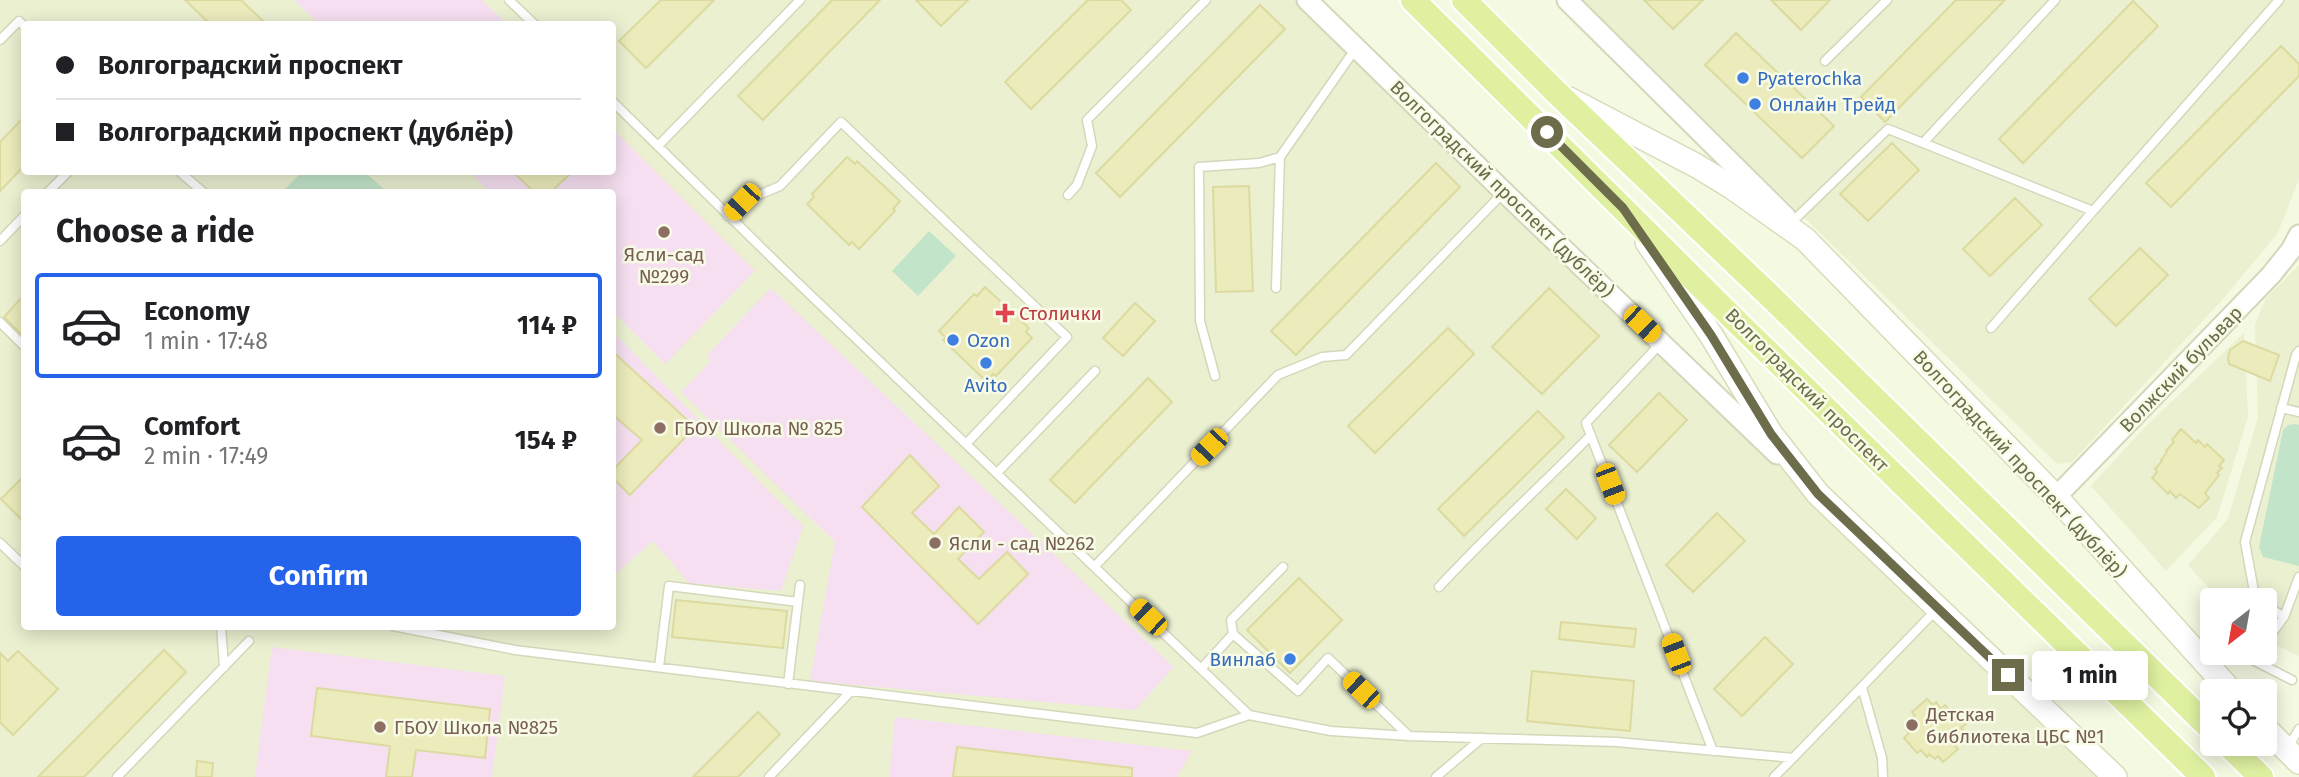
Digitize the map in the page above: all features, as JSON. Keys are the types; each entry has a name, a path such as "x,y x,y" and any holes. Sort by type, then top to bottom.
{"main road":[{"name":"Волгоградский проспект","path":"1413,0 2203,777"},
{"name":"Волгоградский проспект","path":"1464,0 2200,718"},
{"name":"Волгоградский проспект (дублёр)","path":"1557,93 1698,166 1798,231 2056,497 2200,658"},
{"name":"Волгоградский проспект (дублёр)","path":"1623,208 1711,335 1771,434 1818,494 2115,777"},
{"name":"Волгоградский проспект (дублёр)","path":"2207,665 2220,679"},
{"path":"2277,742 2294,762"},
{"path":"2239,756 2261,777"}],"street":[{"name":"Волгоградский проспект (дублёр)","path":"1307,0 1818,494"},
{"name":"Волгоградский проспект (дублёр)","path":"1567,0 1798,231"},
{"name":"Волжский бульвар","path":"2056,497 2271,275 2299,235"}],"lane":[{"path":"509,0 531,21"},
{"path":"658,146 800,0"},
{"path":"1068,195 1077,185 1093,146 1087,120 1206,0"},
{"path":"1825,61 1887,0"},
{"path":"1923,143 2054,0"},
{"path":"1991,328 2279,0"},
{"path":"0,40 19,21 21,23"},
{"path":"1276,288 1280,156 1356,48"},
{"path":"616,105 728,216 1249,715"},
{"path":"728,216 742,202 780,186 841,122 1068,337 966,444"},
{"path":"1798,231 1888,129 2093,211"},
{"path":"1215,376 1200,321 1199,167 1259,163 1280,156"},
{"path":"51,189 65,175"},
{"path":"183,175 200,189"},
{"path":"1095,566 1278,375 1322,357 1346,355 1504,192"},
{"path":"0,241 21,219"},
{"path":"0,322 21,343"},
{"path":"1661,343 1587,423 1713,751"},
{"path":"2253,588 2245,542 2299,351"},
{"path":"998,474 1095,371"},
{"path":"2281,408 2299,412"},
{"path":"1440,587 1478,545 1530,498 1591,435"},
{"path":"0,542 21,563"},
{"path":"1283,567 1231,620 1233,634 1298,691 1328,658 1409,736"},
{"path":"2277,627 2284,617 2299,577"},
{"path":"788,684 800,585"},
{"path":"659,667 670,586 798,602"},
{"path":"1773,777 1937,608"},
{"path":"2277,612 2284,617"},
{"path":"221,630 224,667"},
{"path":"413,630 515,650 1197,733 1249,715 1331,731 1617,742 1793,758"},
{"path":"1201,669 1233,634"},
{"path":"117,777 249,641"},
{"path":"2264,665 2292,680"},
{"path":"1862,687 1882,758 1883,777"},
{"path":"769,777 852,691"},
{"path":"2294,762 2299,729"},
{"path":"1436,777 1482,738"}],"shaded area":[{"path":"0,0 1295,0 2101,777 0,777"},
{"path":"294,0 482,0 504,21 316,21"},
{"path":"1581,0 2299,0 2299,179 2278,233 2223,299 2072,462 2057,464"},
{"name":"Ясли-сад №299","path":"616,132 755,271 665,364 616,315 616,189 487,189 472,175 616,175"},
{"path":"299,175 368,175 384,189 285,189"},
{"path":"929,231 956,256 918,296 892,271"},
{"path":"2299,265 2299,656 2277,646 2277,588 2208,588 2188,565 2228,519 2258,417 2255,324 2266,298"},
{"path":"771,288 1174,667 1135,710 810,681 835,542 681,392 711,361 707,355"},
{"path":"2244,333 2248,417 2217,517 2166,571 2091,486 2142,430"},
{"name":"ГБОУ Школа № 825","path":"616,335 803,526 781,591 689,583 653,541 616,573"},
{"path":"2288,425 2299,425 2299,566 2263,557 2259,547 2283,430"},
{"name":"ГБОУ Школа №825","path":"272,647 505,676 492,777 255,777"},
{"path":"895,717 1192,751 1177,777 889,777"}],"building":[{"path":"185,0 241,0 263,21 207,21"},
{"path":"661,0 714,0 646,68 619,41"},
{"path":"832,0 880,0 763,120 738,96"},
{"path":"916,0 968,0 941,26"},
{"path":"1088,0 1121,0 1131,10 1031,109 1005,82"},
{"path":"1644,0 1703,0 1673,29"},
{"path":"1771,0 1830,0 1801,30"},
{"path":"1956,0 2005,0 1885,122 1861,97"},
{"path":"2133,1 2158,26 2023,163 1999,139"},
{"path":"1260,5 1285,29 1120,197 1096,173"},
{"path":"1736,33 1834,126 1802,158 1705,65"},
{"path":"2281,46 2299,64 2299,76 2171,207 2146,183"},
{"path":"21,120 21,169 0,191 0,142"},
{"path":"1892,143 1919,170 1868,221 1840,194"},
{"path":"847,157 855,164 857,161 900,201 893,209 895,211 859,249 852,242 849,245 807,204 814,197 812,194"},
{"path":"1436,163 1460,187 1296,355 1271,331"},
{"path":"516,175 569,175 554,189 531,189"},
{"path":"1249,186 1253,291 1216,292 1213,187"},
{"path":"2015,198 2042,225 1990,276 1963,249"},
{"path":"2140,248 2168,275 2116,326 2089,299"},
{"path":"985,287 1029,328 1026,332 1032,338 996,376 993,374 986,381 943,340 946,338 939,331 974,294 977,296"},
{"path":"1549,288 1599,336 1542,394 1492,347"},
{"path":"21,298 21,334 4,317"},
{"path":"1135,303 1155,321 1123,356 1103,338"},
{"path":"1448,328 1474,354 1375,453 1348,426"},
{"path":"2243,341 2279,355 2270,381 2229,364 2230,350"},
{"path":"616,355 695,427 630,495 616,481 616,467 642,440 616,417"},
{"path":"1148,378 1172,402 1075,503 1050,480"},
{"path":"1659,393 1687,420 1637,472 1609,445"},
{"path":"1538,411 1564,437 1464,536 1438,509"},
{"path":"2181,429 2196,443 2198,440 2205,447 2207,444 2224,460 2219,466 2222,468 2217,473 2219,475 2205,493 2209,498 2199,508 2180,494 2176,498 2170,491 2168,494 2152,478 2166,451 2174,442 2172,440"},
{"name":"Ясли - сад №262","path":"910,455 939,486 912,513 934,534 959,507 984,532 958,559 979,579 1007,552 1028,574 978,624 862,507"},
{"path":"21,479 21,519 1,499"},
{"path":"1566,489 1596,518 1577,539 1546,509"},
{"path":"1717,513 1745,541 1693,592 1666,565"},
{"path":"1299,578 1342,620 1290,673 1247,630"},
{"path":"676,600 787,611 783,648 672,637"},
{"path":"1561,622 1636,629 1634,647 1559,639"},
{"path":"1765,637 1793,664 1742,716 1714,689"},
{"path":"164,650 186,672 84,777 38,777"},
{"path":"18,651 58,689 13,735 0,722 0,653 8,661"},
{"path":"1532,671 1634,681 1630,731 1527,721"},
{"path":"317,688 490,709 485,758 416,750 412,777 386,777 390,746 311,736"},
{"path":"1927,699 1933,705 1936,702 1941,709 1945,705 1950,711 1953,709 1967,723 1961,728 1964,731 1958,737 1961,740 1955,746 1958,749 1943,762 1938,756 1935,759 1929,754 1927,757 1921,750 1917,753 1904,738 1909,733 1906,730 1912,723 1910,721 1915,716 1912,712"},
{"path":"758,712 780,734 738,777 693,777"},
{"path":"957,747 1132,768 1132,777 953,777"},
{"path":"197,761 213,763 212,777 196,777"}],"place":[{"name":"Pyaterochka","path":"1743,78"},
{"name":"Онлайн Трейд","path":"1755,104"},
{"name":"Ясли-сад №299","path":"664,232"},
{"name":"Столички","path":"1005,313"},
{"name":"Ozon","path":"953,340"},
{"name":"Avito","path":"986,363"},
{"name":"ГБОУ Школа № 825","path":"660,428"},
{"name":"Ясли - сад №262","path":"935,543"},
{"name":"Винлаб","path":"1290,659"},
{"name":"Детская библиотека ЦБС №1","path":"1912,725"},
{"name":"ГБОУ Школа №825","path":"380,727"}],"route":[{"path":"1547,132 1623,208 1711,335 1771,434 1818,494 2008,675"}]}
